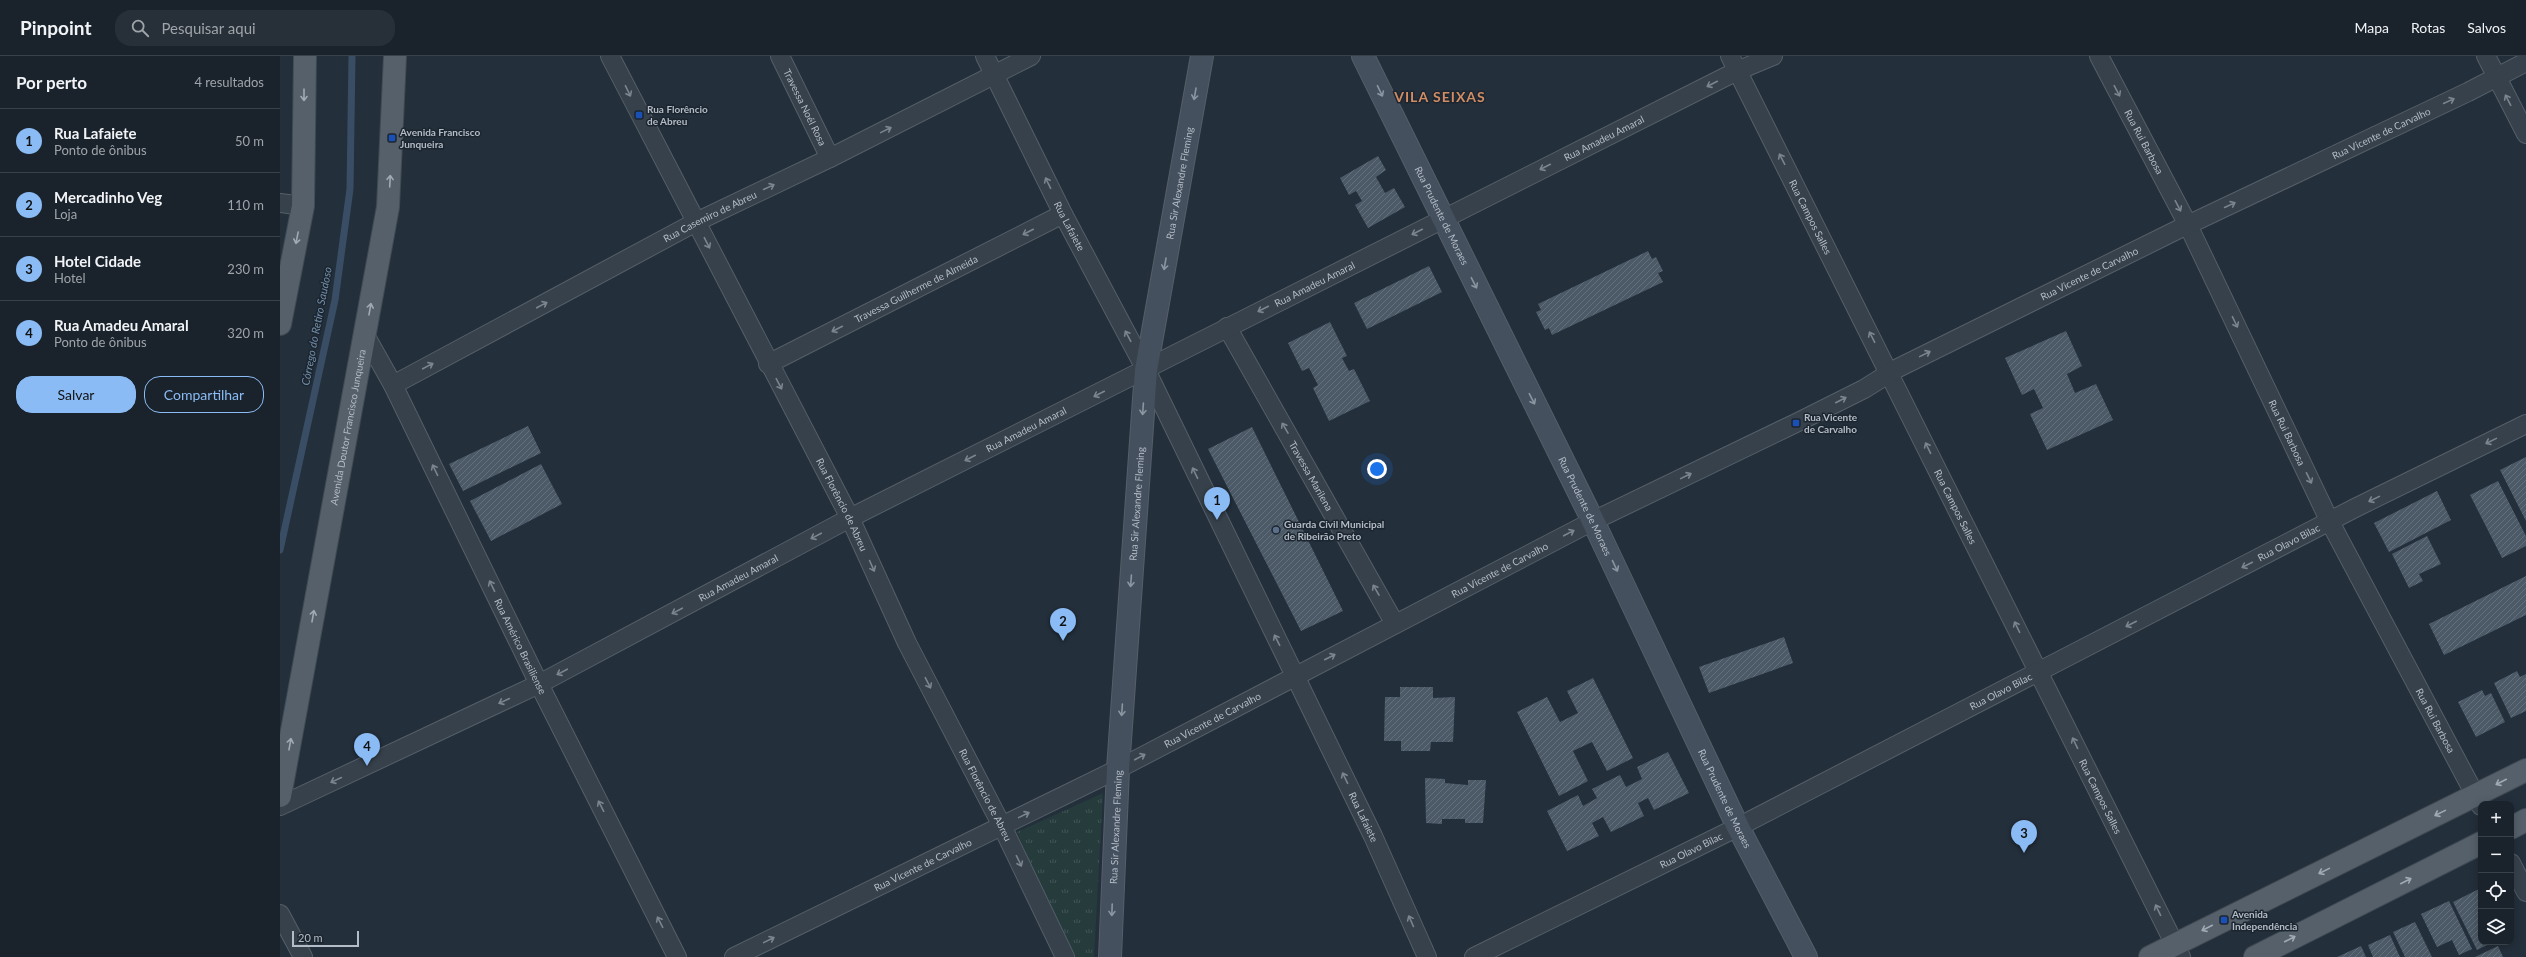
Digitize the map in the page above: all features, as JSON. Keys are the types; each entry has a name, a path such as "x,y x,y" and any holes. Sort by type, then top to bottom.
{"main road":[{"path":"280,324 303,206 305,56"},
{"name":"Avenida Doutor Francisco Junqueira","path":"280,796 388,207 395,56"},
{"name":"Rua Sir Alexandre Fleming","path":"1110,957 1118,769 1146,370 1202,56"},
{"name":"Rua Prudente de Moraes","path":"1362,56 1593,521 1738,826 1806,957"},
{"path":"2150,957 2178,951 2478,801 2526,770"},
{"path":"2514,826 2526,820"},
{"path":"2255,957 2478,845"}],"street":[{"name":"Rua Florêncio de Abreu","path":"610,56 768,364 850,518 907,643 1002,826 1065,957"},
{"name":"Travessa Noél Rosa","path":"780,56 830,158"},
{"name":"Rua Lafaiete","path":"985,56 1063,214 1146,370 1373,836 1427,957"},
{"name":"Rua Casemiro de Abreu","path":"393,385 696,222 830,158 995,76 1031,56"},
{"name":"Rua Amadeu Amaral","path":"280,806 539,684 850,518 1146,370 1227,327 1442,219 1734,64 1773,56"},
{"name":"Rua Rui Barbosa","path":"2099,56 2188,225 2330,522 2478,801"},
{"path":"2486,56 2526,134"},
{"name":"Rua Vicente de Carvalho","path":"734,957 1118,769 1295,675 1593,521 1864,389 1890,372 2188,225 2526,62"},
{"name":"Rua Campos Salles","path":"1734,64 1890,372 2178,951"},
{"path":"280,203 303,206"},
{"name":"Travessa Guilherme de Almeida","path":"768,364 1063,214"},
{"name":"Travessa Marilena","path":"1227,327 1395,624"},
{"name":"Rua Américo Brasiliense","path":"365,335 393,385 539,684 677,957"},
{"name":"Rua Olavo Bilac","path":"1474,957 1738,826 2330,522 2526,424"},
{"path":"2514,869 2526,892"},
{"path":"280,914 303,957"}],"green space":[{"path":"1103,793 1094,957 1070,957 1017,832"}],"building":[{"path":"1378,156 1386,170 1376,177 1385,193 1394,188 1405,207 1368,228 1355,205 1362,201 1356,191 1349,195 1340,178"},
{"path":"1648,251 1652,259 1656,257 1663,271 1658,273 1663,282 1552,335 1549,328 1545,330 1536,312 1541,310 1538,304"},
{"path":"1429,266 1442,292 1367,329 1354,303"},
{"path":"1330,322 1347,356 1342,358 1349,371 1354,369 1370,401 1329,421 1313,388 1318,385 1309,368 1302,371 1288,343"},
{"path":"2066,331 2082,366 2067,374 2075,393 2096,384 2113,420 2047,450 2030,414 2043,408 2034,389 2022,395 2005,358"},
{"path":"528,426 541,453 463,491 449,464"},
{"name":"Guarda Civil Municipal de Ribeirão Preto","path":"1252,427 1343,611 1301,631 1208,449"},
{"path":"2526,457 2526,521 2500,470"},
{"path":"541,464 562,504 491,541 470,501"},
{"path":"2498,481 2526,536 2526,546 2502,558 2470,495"},
{"path":"2437,491 2451,520 2389,552 2374,523"},
{"path":"2427,536 2441,564 2419,574 2423,581 2409,588 2392,554"},
{"path":"2526,576 2526,615 2444,655 2429,624"},
{"path":"1784,637 1793,663 1709,693 1699,667"},
{"path":"2517,671 2520,677 2526,674 2526,711 2511,718 2494,683"},
{"path":"1593,678 1633,758 1607,771 1592,742 1573,751 1588,781 1559,796 1517,712 1547,697 1560,722 1578,713 1567,691"},
{"path":"1400,687 1433,687 1433,698 1455,697 1453,742 1431,742 1430,751 1401,751 1401,741 1384,741 1385,697 1400,697"},
{"path":"2482,690 2485,696 2491,693 2505,722 2476,737 2458,702"},
{"path":"1668,752 1689,793 1654,810 1648,798 1638,803 1644,816 1611,832 1603,817 1592,823 1599,836 1567,851 1547,811 1578,795 1583,806 1597,798 1592,789 1620,775 1626,787 1642,779 1637,767"},
{"path":"1425,778 1445,779 1445,783 1468,785 1468,780 1486,780 1483,823 1465,823 1465,819 1442,819 1442,824 1426,823"},
{"path":"2478,890 2478,945 2487,945 2477,950 2453,902"},
{"path":"2449,901 2472,949 2459,955 2452,940 2437,947 2421,914"},
{"path":"2415,922 2432,957 2405,957 2393,932"},
{"path":"2390,935 2400,957 2373,957 2368,945"},
{"path":"2361,946 2366,957 2337,957"},
{"path":"2498,946 2503,957 2475,957"}],"waterway":[{"name":"Córrego do Retiro Saudoso","path":"280,550 335,300 350,189 352,56"}],"place":[{"name":"Rua Florêncio de Abreu","path":"639,115"},
{"name":"Avenida Francisco Junqueira","path":"392,138"},
{"name":"Rua Vicente de Carvalho","path":"1796,423"},
{"name":"Rua Lafaiete","path":"1217,520"},
{"name":"Guarda Civil Municipal de Ribeirão Preto","path":"1276,530"},
{"name":"Mercadinho Veg","path":"1063,641"},
{"name":"Rua Amadeu Amaral","path":"367,766"},
{"name":"Hotel Cidade","path":"2024,853"},
{"name":"Avenida Independência","path":"2224,920"}],"district":[{"name":"VILA SEIXAS","path":"1440,96"}]}
